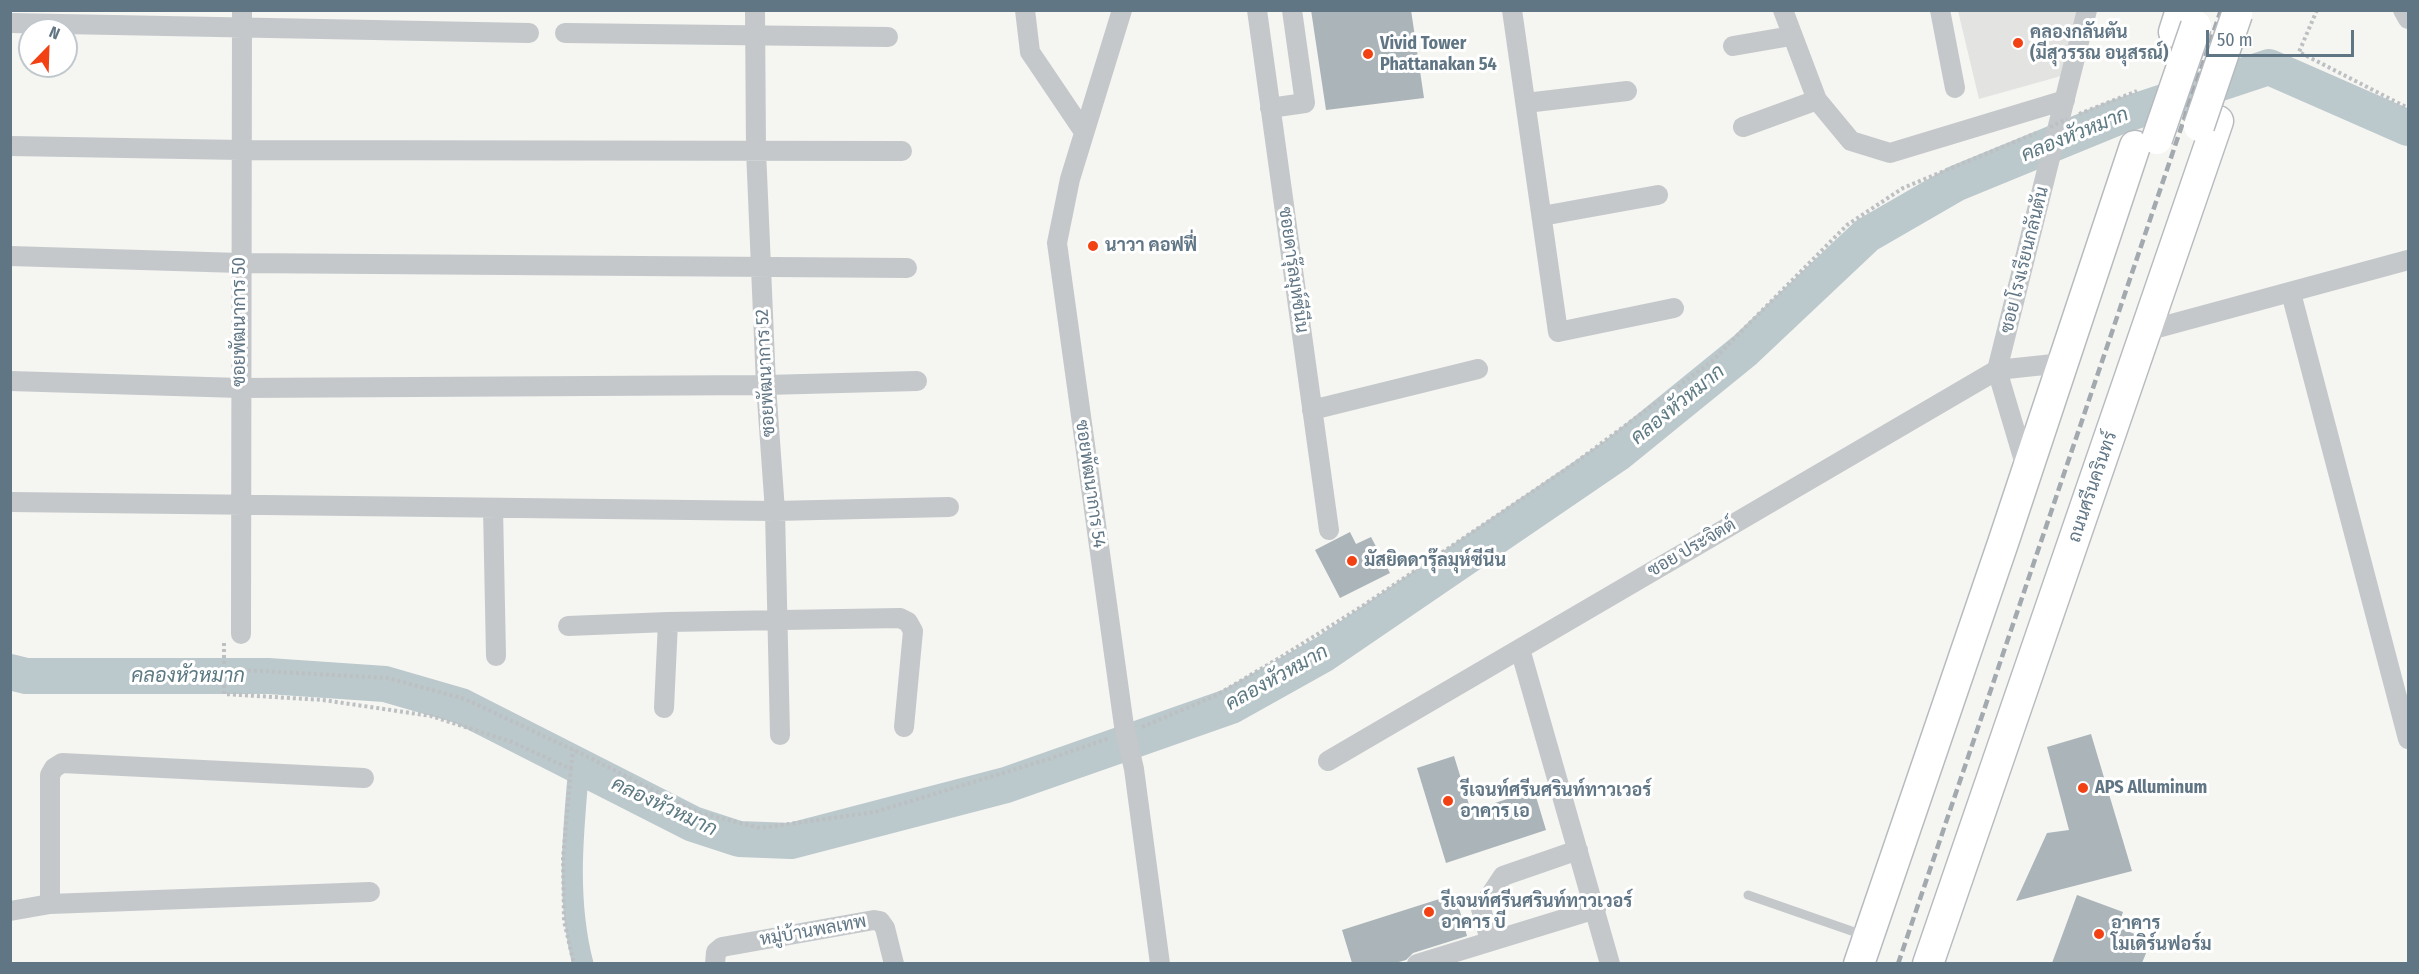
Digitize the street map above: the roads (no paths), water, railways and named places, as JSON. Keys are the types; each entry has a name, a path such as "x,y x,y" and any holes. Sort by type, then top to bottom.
{"main road":[{"name":"ถนนศรีนครินทร์","path":"1928,963 2149,321 2244,12"},
{"path":"1864,950 2088,288 2146,142 2188,20"}],"street":[{"name":"ซอยพัฒนาการ 52","path":"755,10 756,150 766,385 775,511 780,735"},
{"path":"1025,10 1030,52 1084,132"},
{"name":"ซอยพัฒนาการ 54","path":"1122,10 1070,179 1057,243 1160,963"},
{"name":"ซอยดารุ๊ลมุห์ซีนีน","path":"1257,10 1329,530"},
{"path":"1270,108 1305,103 1292,10"},
{"path":"1512,10 1558,332 1674,308"},
{"path":"1783,10 1817,100 1851,141 1890,153 2065,100"},
{"path":"1940,10 1955,88"},
{"name":"ซอย โรงเรียนกลันตัน","path":"1997,370 2087,10"},
{"path":"2403,10 2409,19"},
{"path":"10,23 242,19 529,33"},
{"name":"ซอยพัฒนาการ 50","path":"241,634 242,19"},
{"path":"565,33 888,37"},
{"path":"1733,46 1791,36"},
{"path":"1526,103 1627,91"},
{"path":"1743,126 1817,100"},
{"path":"10,146 241,150 902,151"},
{"path":"1542,216 1658,195"},
{"path":"10,256 240,263 907,268"},
{"path":"2149,321 2291,293 2409,260"},
{"path":"2291,293 2409,739"},
{"name":"ซอย ประจิตต์","path":"1329,761 1997,370 2064,363"},
{"path":"1312,410 1478,369"},
{"path":"1997,370 2027,471"},
{"path":"10,381 240,388 766,385 916,381"},
{"path":"10,502 775,511 949,507"},
{"path":"493,508 496,657"},
{"path":"568,626 668,621 900,618 908,622 913,631 904,727"},
{"path":"664,708 668,621"},
{"path":"1520,649 1610,963"},
{"path":"50,904 50,775 54,768 62,764 364,778"},
{"path":"1490,940 1481,909 1503,876 1578,850"},
{"path":"10,911 50,904 370,892"},
{"path":"1417,963 1596,909"},
{"name":"หมู่บ้านพลเทพ","path":"715,963 716,952 722,947 874,921 880,921 885,928 894,963"}],"lane":[{"path":"1748,896 1864,950"}],"waterway":[{"name":"คลองหัวหมาก","path":"10,672 26,676 268,676 385,684 461,706 693,824 739,839 791,841 1006,785 1231,706 1324,654 1617,454 1745,350 1867,235 1957,183 2118,117 2269,67 2408,128"},
{"path":"579,766 572,865 574,915 583,964"}],"railway":[{"path":"1898,964 2221,10"}],"place":[{"name":"คลองกลันตัน (มีสุวรรณ อนุสรณ์)","path":"2018,43"},
{"name":"Vivid Tower Phattanakan 54","path":"1368,54"},
{"name":"นาวา คอฟฟี่","path":"1093,246"},
{"name":"มัสยิดดารุ๊ลมุห์ซีนีน","path":"1352,561"},
{"name":"APS Alluminum","path":"2083,788"},
{"name":"รีเจนท์ศรีนศรินท์ทาวเวอร์ อาคาร เอ","path":"1448,801"},
{"name":"รีเจนท์ศรีนศรินท์ทาวเวอร์ อาคาร บี","path":"1429,912"},
{"name":"อาคาร โมเดิร์นฟอร์ม","path":"2099,934"}]}
